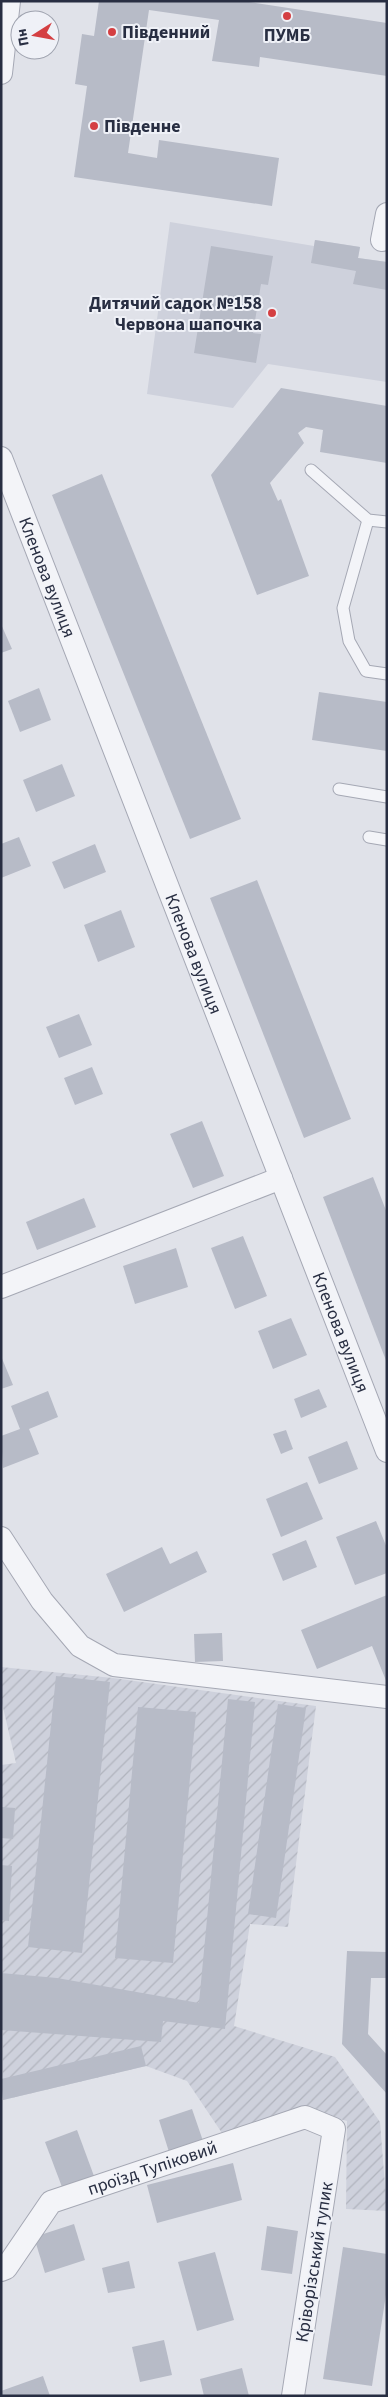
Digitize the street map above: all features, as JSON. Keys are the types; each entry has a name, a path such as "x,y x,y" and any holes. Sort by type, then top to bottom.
{"street":[{"path":"1,73 9,1"},
{"path":"382,240 387,214"},
{"name":"Кленова вулиця","path":"1,458 387,1451"},
{"path":"1,1287 282,1178"},
{"path":"1,1538 42,1602 80,1646 114,1665 387,1697"},
{"name":"проїзд Тупіковий","path":"1,2270 6,2268 51,2202 305,2117 334,2129"},
{"name":"Кріворізський тупик","path":"293,2396 334,2129"}],"lane":[{"path":"311,470 368,520 387,522"},
{"path":"368,520 343,608 348,641 366,670 387,674"},
{"path":"339,789 387,796"},
{"path":"369,837 387,840"}],"shaded area":[{"name":"Дитячий садок №158 Червона шапочка","path":"170,222 314,246 315,240 360,247 358,258 387,262 387,382 268,364 233,408 147,394"},
{"path":"1,1667 113,1678 316,1706 288,1927 250,1924 234,2026 335,2057 380,2122 387,2211 346,2209 347,2121 328,2116 228,2142 187,2081 146,2066 3,2100 1,1765 16,1763 1,1699"}],"building":[{"path":"99,1 242,1 387,23 387,76 260,57 259,67 212,61 219,20 149,10 128,153 157,158 159,140 279,158 272,206 74,177 87,86 75,84 82,34 94,36"},
{"path":"315,240 360,247 358,258 387,262 387,290 353,284 356,271 311,263"},
{"path":"211,246 273,256 268,285 261,284 253,333 261,334 256,363 194,353"},
{"path":"281,388 387,406 387,463 320,452 323,430 306,427 298,433 304,443 270,483 278,501 281,499 309,576 257,595 211,475"},
{"path":"102,474 241,819 190,839 52,495"},
{"path":"1,624 12,649 1,653"},
{"path":"39,688 51,720 20,732 8,701"},
{"path":"319,692 387,702 387,751 312,740"},
{"path":"62,764 75,796 36,812 23,780"},
{"path":"19,837 31,866 1,878 1,844"},
{"path":"95,844 106,872 64,889 52,862"},
{"path":"257,880 351,1119 304,1138 210,898"},
{"path":"121,910 135,947 98,962 84,925"},
{"path":"79,1014 92,1045 59,1058 46,1027"},
{"path":"92,1067 103,1094 75,1105 64,1078"},
{"path":"202,1121 224,1176 193,1188 170,1134"},
{"path":"373,1177 387,1213 387,1363 323,1197"},
{"path":"84,1198 96,1227 37,1250 26,1222"},
{"path":"243,1236 267,1296 235,1309 211,1248"},
{"path":"176,1248 188,1287 135,1304 123,1266"},
{"path":"291,1318 307,1355 273,1369 258,1331"},
{"path":"1,1356 13,1385 1,1389"},
{"path":"319,1389 327,1407 301,1418 294,1399"},
{"path":"48,1391 58,1417 29,1429 39,1454 3,1468 1,1436 20,1429 11,1406"},
{"path":"286,1430 293,1449 281,1454 273,1434"},
{"path":"347,1441 358,1469 319,1484 308,1457"},
{"path":"307,1482 323,1519 281,1537 266,1499"},
{"path":"376,1521 387,1548 387,1573 355,1585 336,1537"},
{"path":"306,1540 317,1567 283,1581 272,1554"},
{"path":"162,1547 170,1564 197,1551 207,1572 124,1612 106,1574"},
{"path":"387,1595 387,1683 372,1646 317,1669 301,1630"},
{"path":"222,1633 223,1661 195,1662 194,1634"},
{"path":"56,1676 110,1682 82,1953 28,1947"},
{"path":"228,1699 255,1702 225,2029 163,2021 161,2042 1,2030 1,1973 57,1978 199,2003"},
{"path":"278,1704 306,1708 276,1918 248,1914"},
{"path":"138,1707 196,1712 173,1963 115,1958"},
{"path":"1,1807 15,1808 13,1839 1,1838"},
{"path":"1,1865 12,1866 9,1921 1,1920"},
{"path":"347,1951 387,1952 387,1978 371,1978 368,2034 387,2055 387,2094 342,2044"},
{"path":"141,2046 146,2066 3,2100 1,2079"},
{"path":"192,2109 203,2141 169,2152 159,2120"},
{"path":"77,2130 94,2176 62,2187 45,2142"},
{"path":"233,2163 242,2200 157,2223 147,2185"},
{"path":"74,2224 85,2260 45,2273 34,2237"},
{"path":"267,2226 298,2231 292,2274 261,2270"},
{"path":"343,2247 387,2254 387,2288 372,2386 323,2379"},
{"path":"215,2252 234,2320 197,2331 178,2262"},
{"path":"129,2261 135,2288 108,2293 102,2268"},
{"path":"164,2340 172,2375 140,2382 132,2347"},
{"path":"242,2368 249,2396 204,2396 200,2379"},
{"path":"43,2376 50,2396 1,2396 1,2391"}],"place":[{"name":"ПУМБ","path":"287,16"},
{"name":"Південний","path":"112,32"},
{"name":"Південне","path":"94,126"},
{"name":"Дитячий садок №158 Червона шапочка","path":"272,313"}]}
